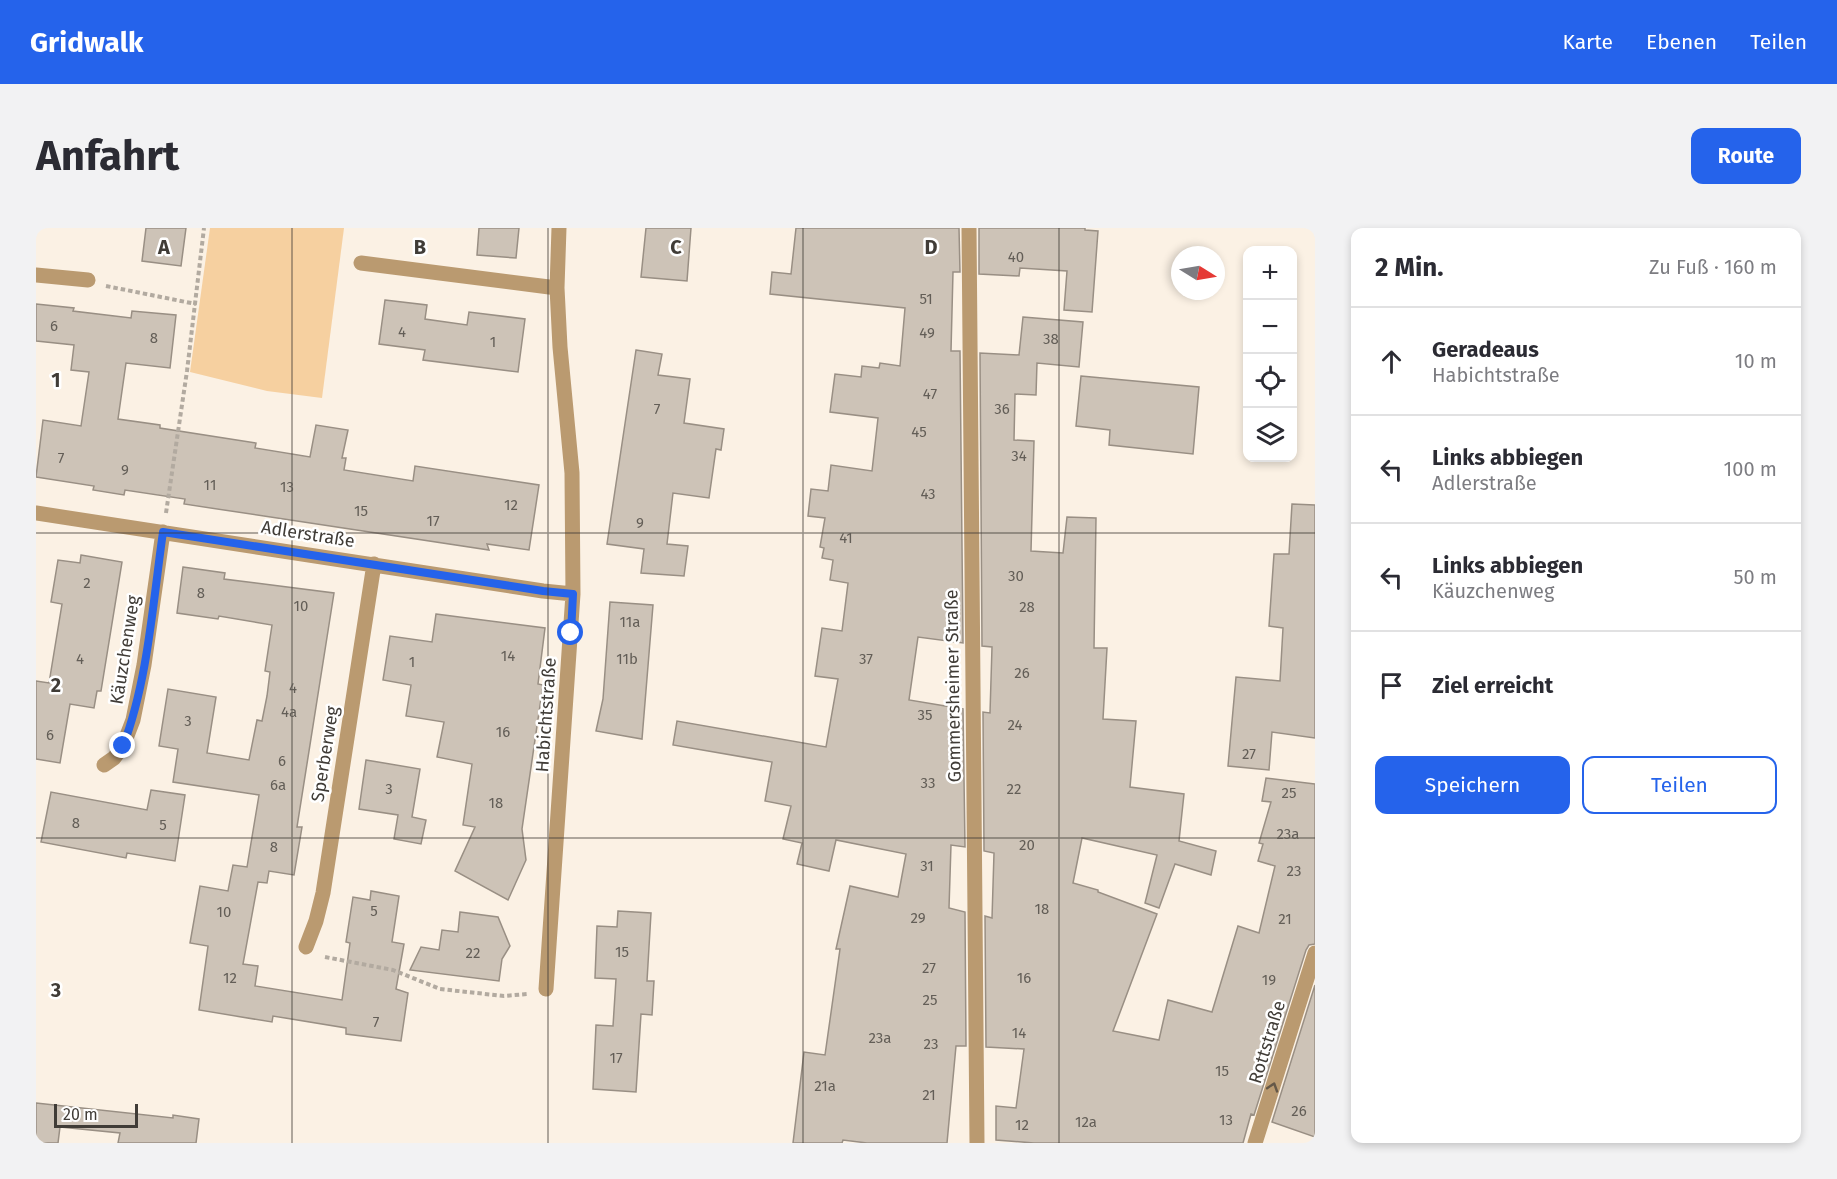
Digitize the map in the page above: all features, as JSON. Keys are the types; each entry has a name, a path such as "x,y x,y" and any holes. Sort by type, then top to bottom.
{"street":[{"name":"Habichtstraße","path":"546,989 573,594 572,473 557,288 559,228"},
{"name":"Gommersheimer Straße","path":"969,228 977,1143"},
{"path":"361,263 557,288"},
{"path":"36,275 88,280"},
{"name":"Adlerstraße","path":"36,513 573,594"},
{"name":"Käuzchenweg","path":"104,765 114,759 123,746 133,720 144,665 163,532"},
{"name":"Sperberweg","path":"306,947 323,893 374,564"},
{"name":"Rottstraße","path":"1255,1143 1315,953"}],"path":[{"path":"163,532 196,304 204,228"},
{"path":"88,280 112,288 196,304"},
{"path":"306,947 325,957 393,970 440,989 523,996 546,989"}],"shaded area":[{"path":"210,228 344,228 322,398 267,391 190,372"}],"building":[{"path":"146,228 186,228 181,266 142,261"},
{"path":"479,228 519,228 516,258 477,255"},
{"path":"646,228 691,228 687,281 641,277"},
{"path":"796,228 959,228 960,272 953,272 951,351 960,351 963,643 918,637 909,700 963,709 965,847 951,845 949,908 965,912 966,1046 956,1046 947,1143 867,1143 843,1140 842,1143 793,1143 804,1052 825,1055 840,949 836,949 850,886 898,897 906,854 836,840 829,871 797,864 802,843 783,839 791,806 765,801 772,762 673,745 677,721 826,747 838,679 815,676 822,628 842,631 848,583 830,580 833,560 822,558 824,548 820,547 825,518 808,516 811,489 828,491 831,465 872,471 878,418 830,412 835,374 861,377 862,366 879,368 880,363 900,366 905,308 770,294 772,272 791,274"},
{"path":"979,228 1085,228 1085,230 1098,231 1092,312 1064,310 1067,271 1020,268 1019,276 979,274"},
{"path":"385,300 427,305 425,319 467,325 469,312 525,319 518,372 423,360 425,350 379,344"},
{"path":"36,304 131,318 132,311 176,315 170,368 126,363 118,419 256,443 255,448 310,457 316,425 348,430 342,458 346,458 344,470 413,481 415,466 539,485 529,550 487,544 489,550 184,504 185,499 125,490 124,495 93,490 94,486 36,477 43,420 81,426 89,372 71,370 74,345 36,341"},
{"path":"1023,317 1083,322 1079,367 1037,363 1036,395 1015,394 1014,440 1034,441 1031,551 1063,553 1067,517 1096,518 1094,648 1107,648 1103,719 1136,721 1130,787 1184,794 1179,841 1216,851 1211,875 1175,864 1159,908 1145,903 1157,855 1082,838 1073,883 1098,890 1098,892 1157,914 1113,1031 1159,1040 1168,1000 1212,1012 1238,926 1259,933 1275,866 1258,861 1263,844 1259,843 1271,802 1262,801 1266,778 1315,784 1315,944 1309,945 1306,950 1243,1143 1034,1143 996,1140 996,1106 1016,1108 1024,1049 986,1047 985,916 992,918 994,853 984,851 983,712 990,713 992,647 982,646 980,353 1019,355"},
{"path":"636,350 662,354 658,375 690,379 684,423 724,429 721,450 716,449 709,498 673,493 667,544 688,546 684,576 641,573 644,549 607,544"},
{"path":"1081,376 1199,387 1193,454 1109,445 1110,430 1076,426"},
{"path":"1292,504 1315,505 1315,738 1272,732 1269,770 1228,766 1236,677 1280,681 1283,628 1269,626 1274,554 1289,554"},
{"path":"81,555 122,562 101,691 97,691 94,708 70,704 60,763 36,759 36,681 49,683 62,604 51,602 58,560 80,563"},
{"path":"183,567 225,573 224,579 334,593 297,827 302,827 294,875 269,871 267,883 258,882 243,964 258,966 255,986 342,1000 350,943 346,942 353,897 370,900 371,891 399,896 392,942 404,944 396,989 408,993 401,1041 346,1034 346,1028 273,1016 272,1022 199,1010 208,946 190,943 200,886 228,891 233,865 247,867 259,795 173,782 178,749 159,746 168,689 216,697 207,753 249,760 257,720 262,721 267,696 270,672 265,671 272,625 219,616 218,619 177,613"},
{"path":"610,602 653,605 642,739 596,731 603,699"},
{"path":"436,614 545,628 538,684 543,685 522,829 526,860 508,900 455,871 475,827 463,825 472,764 437,757 444,722 406,716 411,685 383,680 390,636 432,642"},
{"path":"366,760 420,769 412,817 426,820 421,844 394,839 398,815 359,809"},
{"path":"151,790 185,795 175,861 127,853 126,858 41,842 51,792 147,810"},
{"path":"618,911 651,913 647,981 654,981 652,1015 641,1014 636,1092 593,1089 596,1025 613,1026 616,979 595,978 597,926 617,927"},
{"path":"460,912 498,917 510,946 502,959 499,981 410,970 421,947 439,950 442,930 458,932"},
{"path":"1315,985 1315,1137 1272,1122"},
{"path":"36,1103 199,1119 196,1143 118,1143 120,1133 60,1127 58,1143 36,1143"}],"route":[{"path":"123,746 133,720 144,665 163,532 573,594 571,633"}]}
